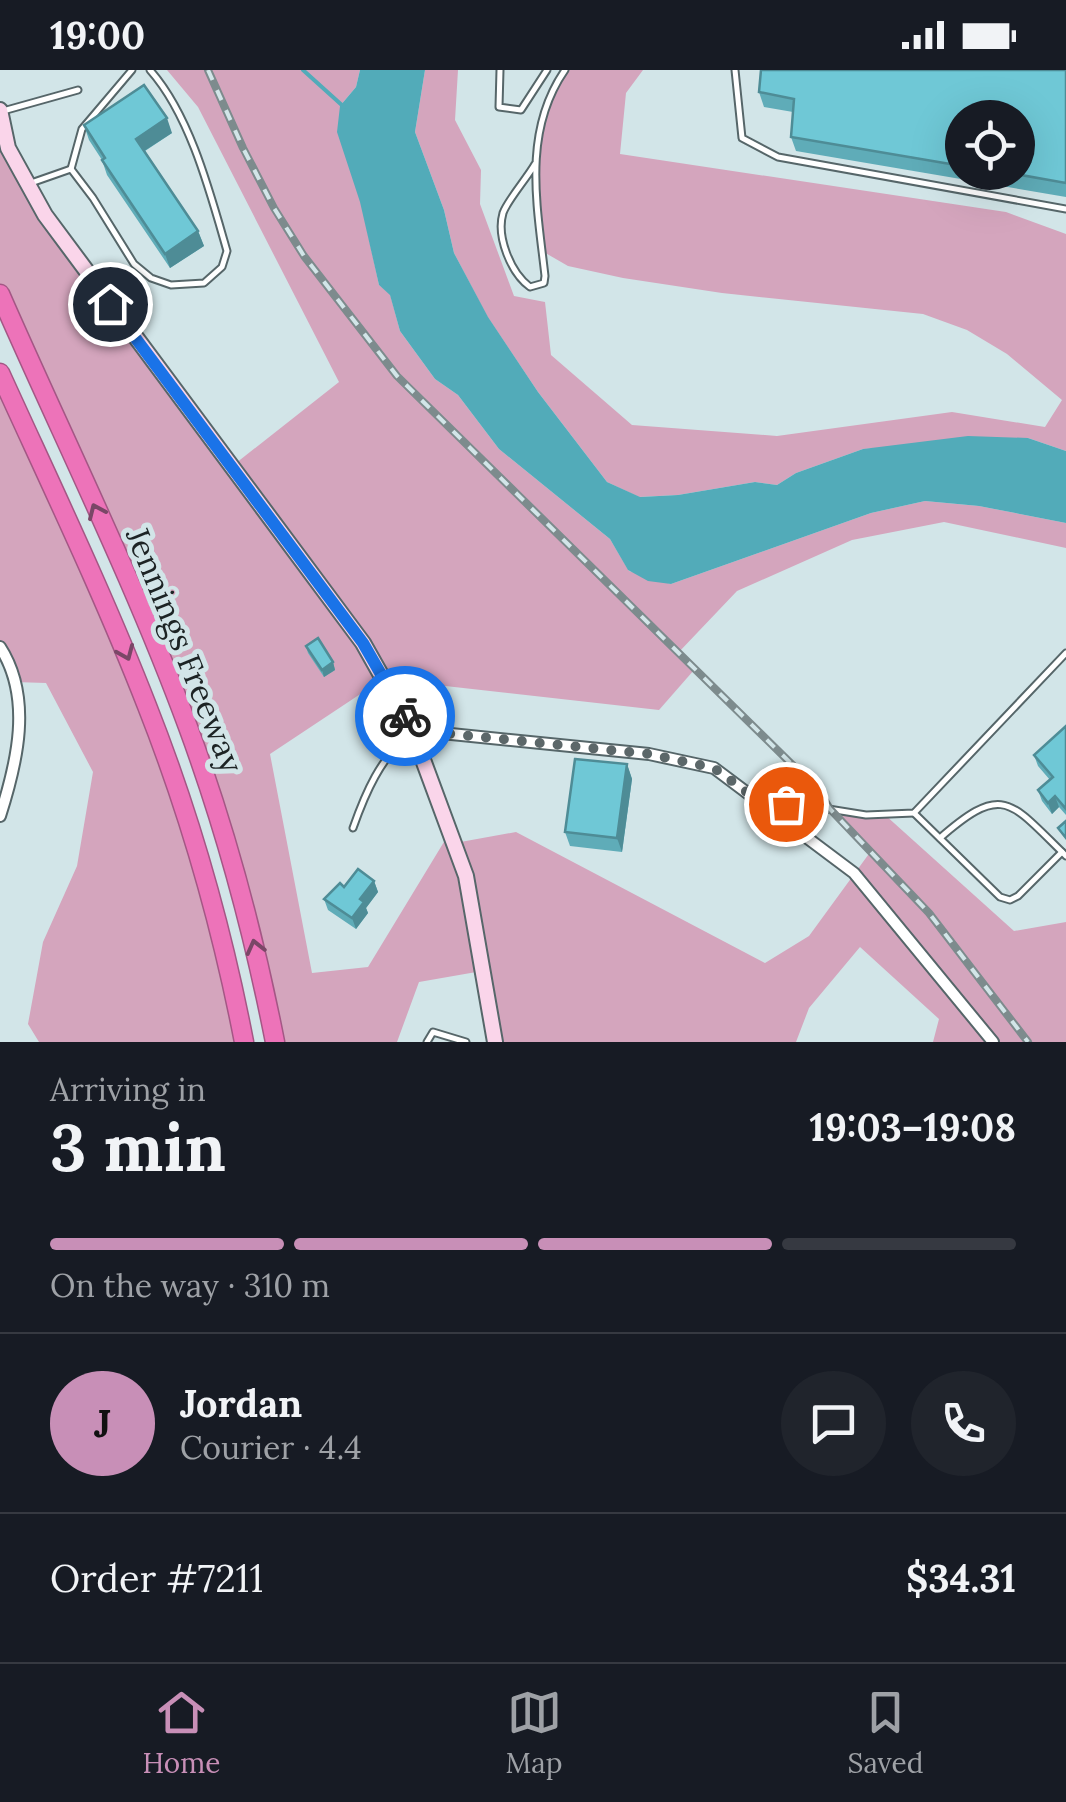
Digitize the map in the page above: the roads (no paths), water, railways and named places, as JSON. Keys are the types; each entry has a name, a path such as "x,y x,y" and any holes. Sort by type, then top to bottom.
{"highway":[{"name":"Jennings Freeway","path":"0,294 187,724 245,907 275,1042"},
{"name":"Jennings Freeway","path":"0,372 148,709 192,832 244,1042"}],"street":[{"path":"0,111 4,150 45,215 363,643 412,730 466,876 495,1042"},
{"path":"0,647 14,682 20,746 0,816"},
{"path":"412,730 649,754 714,768 854,874 993,1042"}],"lane":[{"path":"71,169 82,129 132,70"},
{"path":"71,169 134,264 151,278 170,285 204,283 222,268 226,250 183,122 168,90 150,70"},
{"path":"500,70 500,107 521,110 547,70"},
{"path":"534,164 502,216 509,261 518,277 530,287 544,284 545,276 534,164 542,110 565,70"},
{"path":"735,70 742,138 778,157 1066,209"},
{"path":"0,111 78,90"},
{"path":"28,184 71,169"},
{"path":"752,796 866,815 914,813 1066,654"},
{"path":"353,828 378,768 412,730"},
{"path":"914,813 1000,897 1010,900 1064,854 1018,808 1007,806 972,810 940,838"},
{"path":"426,1042 432,1032 466,1042"}],"water":[{"path":"360,70 425,70 415,132 444,210 454,253 488,317 538,392 607,482 640,497 755,482 777,485 796,473 863,449 968,436 1028,438 1066,451 1066,523 979,506 925,501 871,513 671,584 648,581 628,570 610,539 499,449 458,395 435,379 400,331 390,295 379,285 360,202 337,132 340,106 356,87"}],"waterway":[{"path":"303,70 344,107"}],"railway":[{"path":"208,70 274,208 304,256 397,376 819,791 830,809 929,913 1028,1042"}]}
